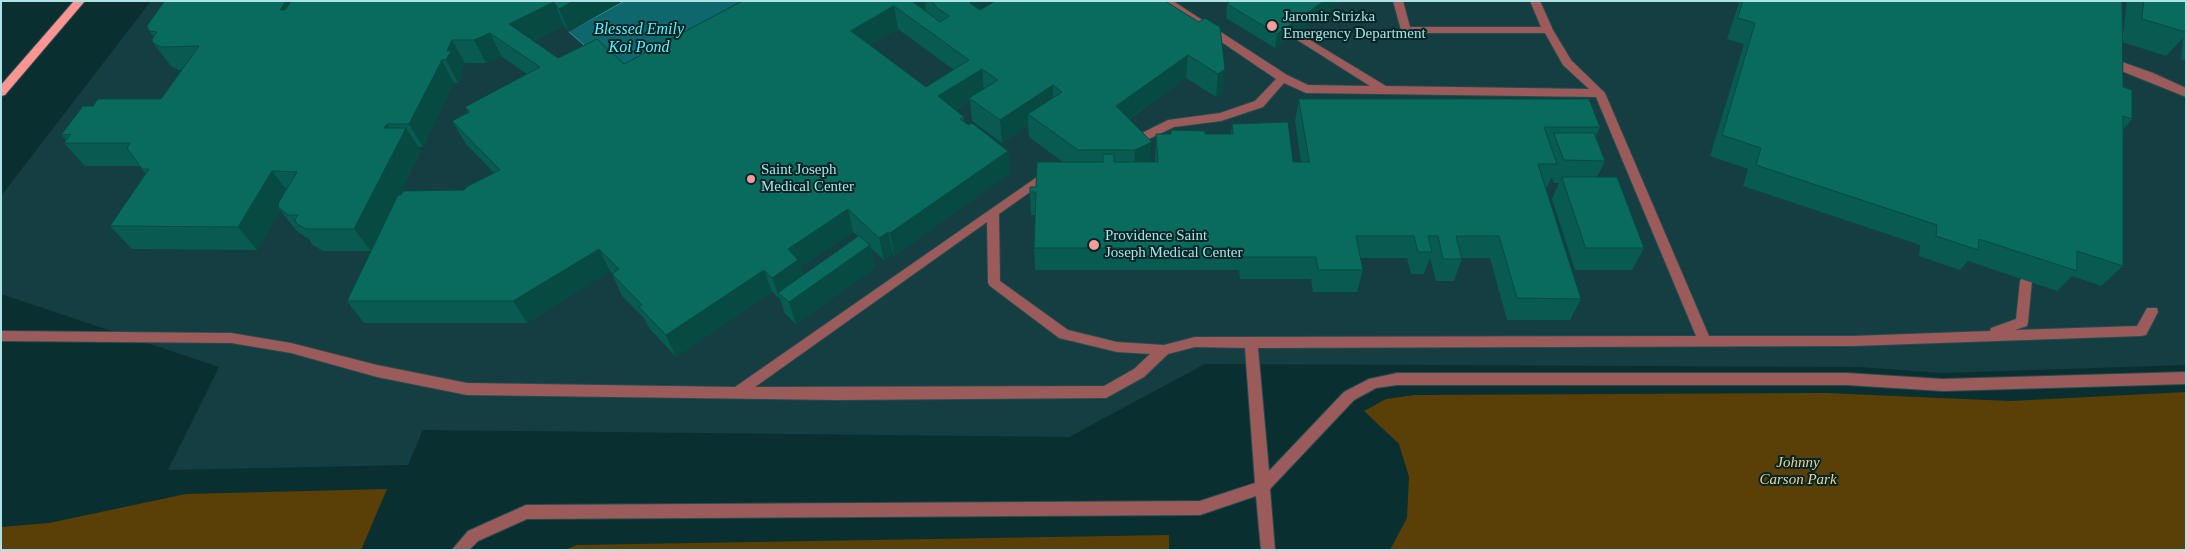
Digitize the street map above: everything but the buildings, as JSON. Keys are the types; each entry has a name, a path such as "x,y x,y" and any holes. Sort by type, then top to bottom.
{"main road":[{"path":"1,92 80,1"}],"street":[{"path":"1166,1 1283,78 1306,89 1600,93"},
{"path":"1398,1 1406,30 1548,30"},
{"path":"1535,1 1548,30 1567,62 1600,93 1705,342"},
{"path":"1295,34 1384,90"},
{"path":"2105,60 2186,93"},
{"path":"1130,144 1172,123 1221,117 1259,104 1283,78"},
{"path":"738,392 1057,167"},
{"path":"993,212 994,283 1064,334 1117,347 1164,350 1195,342 1705,342 1984,336 2141,330 2152,312"},
{"path":"1984,336 2022,322 2026,281"},
{"path":"1,336 231,338 291,348 377,371 467,389 837,394 1106,392 1139,373 1164,350"},
{"path":"1251,343 1268,550"},
{"path":"460,550 473,536 526,512 1200,508 1263,487 1349,396 1374,382 1396,379 1846,379 1943,385 2186,378"}],"shaded area":[{"name":"Providence Saint Joseph Medical Center","path":"151,1 2186,1 2186,365 1942,373 1859,367 1205,364 1069,437 423,430 408,465 168,470 219,367 1,294 1,196"}],"green space":[{"name":"Johnny Carson Park","path":"2186,392 2186,550 1390,550 1407,518 1409,477 1399,444 1364,411 1386,399 1415,395 1826,393 2010,401"},
{"path":"387,489 361,550 1,550 1,527 49,523 186,494"},
{"path":"1169,535 1169,550 564,550 577,545"}],"water":[{"name":"Blessed Emily Koi Pond","path":"625,1 790,1 633,87 569,32"}],"place":[{"name":"Jaromir Strizka Emergency Department","path":"1272,26"},
{"name":"Saint Joseph Medical Center","path":"751,179"},
{"name":"Providence Saint Joseph Medical Center","path":"1094,245"}]}
